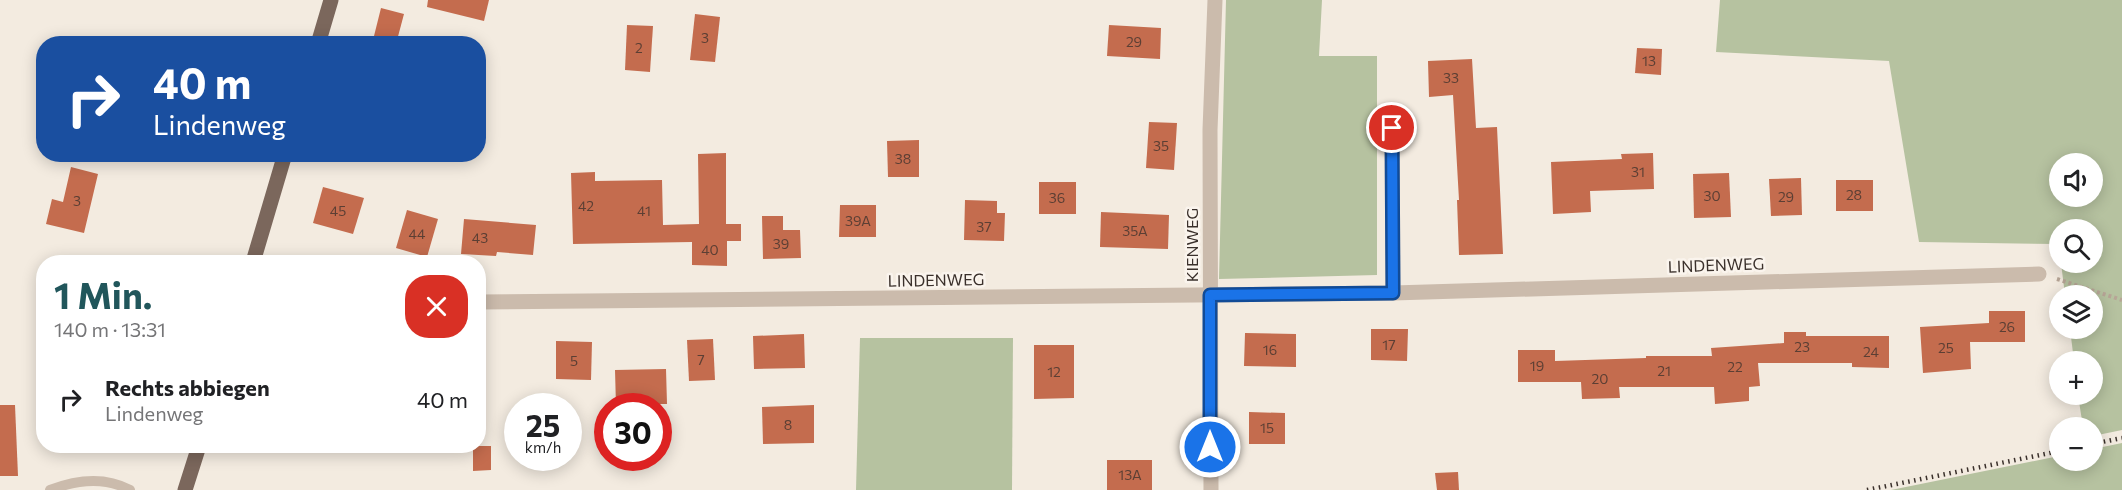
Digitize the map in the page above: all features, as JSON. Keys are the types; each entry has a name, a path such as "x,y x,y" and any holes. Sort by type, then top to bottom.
{"main road":[{"path":"320,36 331,0"},
{"path":"255,255 283,162"},
{"path":"185,490 197,453"}],"street":[{"name":"KIENWEG","path":"1210,490 1210,130 1215,0"},
{"path":"1392,128 1393,293"},
{"name":"LINDENWEG","path":"486,302 1393,293 2039,274"}],"lane":[{"path":"50,490 67,483 94,480 130,490"}],"path":[{"path":"2039,274 2122,300"}],"green space":[{"path":"1226,0 1322,0 1319,56 1377,56 1377,275 1219,279"},
{"path":"1720,0 2122,0 2122,430 2103,434 2103,417 2081,417 2080,405 2103,405 2103,351 2073,351 2071,339 2103,339 2103,285 2064,285 2062,273 2103,273 2103,219 2049,219 2049,244 1919,242 1889,61 1716,52"},
{"path":"860,338 1013,338 1012,490 856,490"},
{"path":"2122,443 2122,490 1891,490 2049,458 2049,471 2103,471 2103,447"}],"building":[{"path":"428,0 489,0 484,21 427,7"},
{"path":"381,8 404,14 398,36 374,36"},
{"path":"695,14 720,17 715,62 690,60"},
{"path":"627,25 653,26 650,72 625,70"},
{"path":"1109,25 1161,28 1160,59 1107,56"},
{"path":"1637,48 1662,49 1661,75 1635,73"},
{"path":"1472,59 1476,128 1497,127 1503,254 1459,255 1457,200 1459,200 1453,95 1429,97 1428,61"},
{"path":"1149,122 1177,123 1174,170 1146,168"},
{"path":"919,140 919,177 888,177 887,141"},
{"path":"726,153 726,224 741,224 741,241 727,241 727,266 692,265 692,242 573,244 571,173 595,172 595,181 662,180 663,225 699,224 698,154"},
{"path":"1653,153 1654,189 1590,191 1591,212 1553,214 1551,162 1622,159 1621,154"},
{"path":"71,167 98,174 84,233 46,224 52,199 63,202"},
{"path":"1729,173 1731,217 1694,218 1693,174"},
{"path":"1801,178 1802,215 1771,216 1769,179"},
{"path":"1836,180 1873,180 1873,211 1836,211"},
{"path":"1039,182 1076,182 1076,214 1039,214"},
{"path":"323,187 364,198 353,234 313,223"},
{"path":"965,200 997,201 997,213 1005,213 1004,241 964,240"},
{"path":"840,205 876,205 876,237 839,237"},
{"path":"407,210 438,219 428,255 396,248"},
{"path":"1101,212 1169,215 1168,249 1100,247"},
{"path":"762,216 783,216 783,230 800,230 801,258 763,259"},
{"path":"464,219 536,225 533,255 497,252 496,256 461,254"},
{"path":"1989,311 2025,311 2025,342 1970,342 1971,369 1923,373 1920,327 1989,323"},
{"path":"1371,329 1408,329 1407,361 1371,360"},
{"path":"1784,332 1806,332 1806,336 1889,336 1889,368 1852,367 1852,363 1758,363 1760,386 1749,387 1749,401 1715,404 1714,387 1619,387 1620,398 1582,399 1581,382 1518,382 1518,350 1555,350 1555,361 1646,358 1646,356 1712,356 1711,348 1784,343"},
{"path":"1245,333 1296,334 1296,367 1244,366"},
{"path":"804,334 805,368 754,369 753,336"},
{"path":"713,339 715,380 689,381 687,340"},
{"path":"556,341 592,342 591,380 556,379"},
{"path":"1034,345 1074,345 1074,398 1034,399"},
{"path":"666,369 667,393 616,393 615,370"},
{"path":"0,405 15,405 18,476 0,476"},
{"path":"814,405 814,443 763,444 762,407"},
{"path":"1249,412 1285,413 1285,444 1249,444"},
{"path":"486,446 491,446 491,470 473,471 473,453 486,453"},
{"path":"1107,460 1152,460 1152,490 1107,490"},
{"path":"1458,472 1459,490 1437,490 1435,473"}],"railway":[{"path":"2103,442 2122,438"},
{"path":"1867,490 2049,453"}],"route":[{"path":"1210,447 1210,295 1393,293 1392,128"}]}
